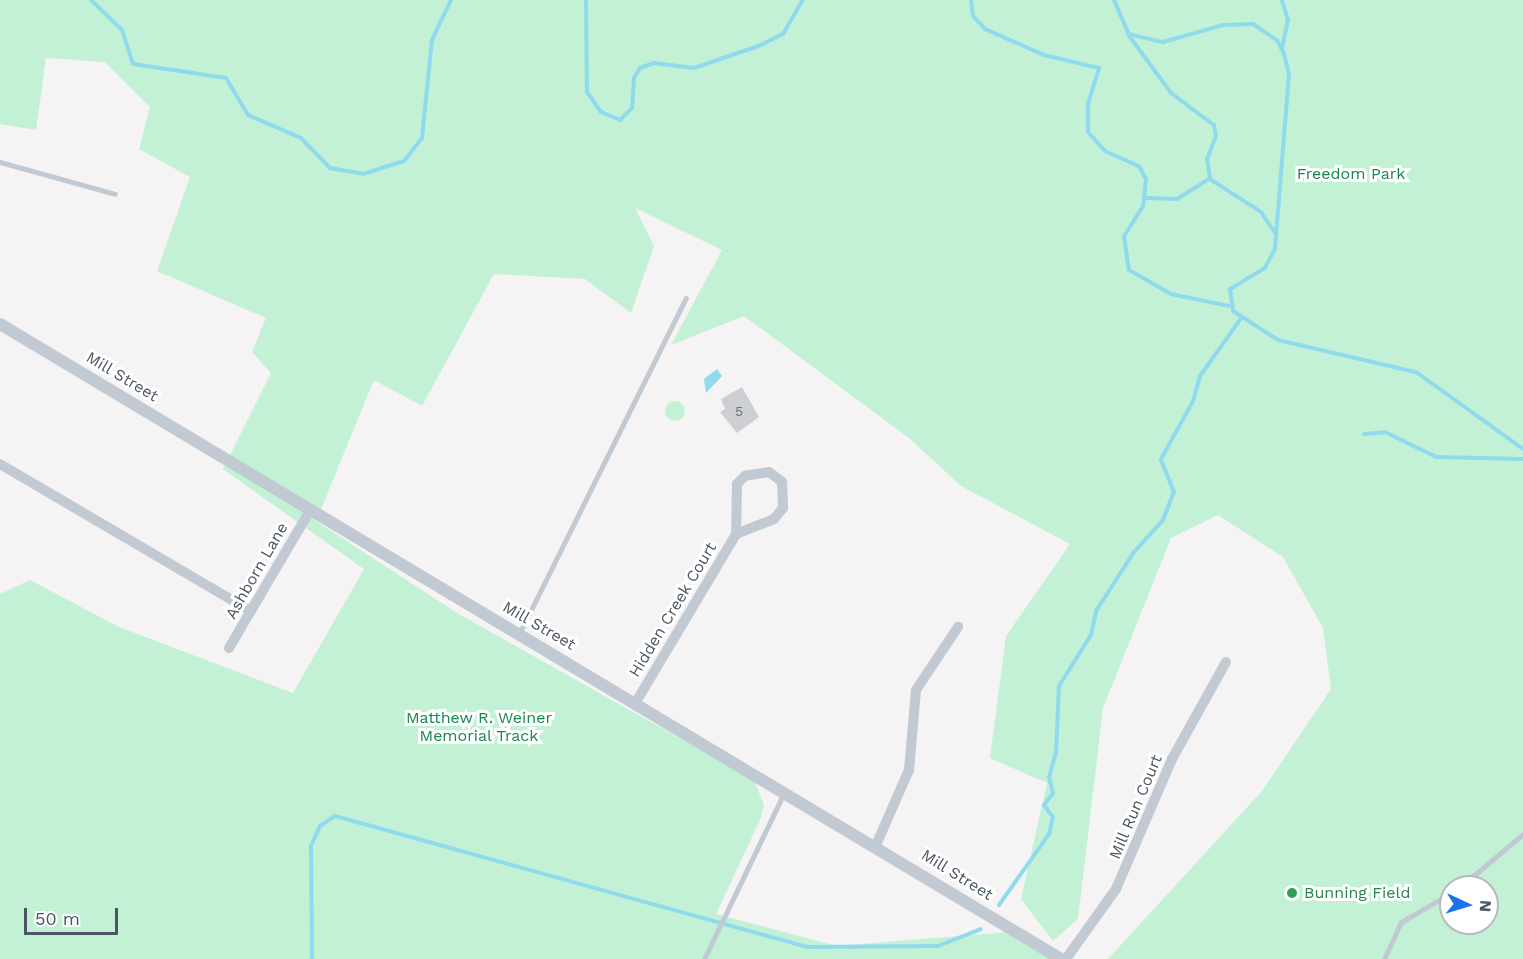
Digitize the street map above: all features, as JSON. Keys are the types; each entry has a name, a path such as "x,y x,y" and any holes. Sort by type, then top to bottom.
{"street":[{"name":"Mill Street","path":"0,324 876,844 1061,959"},
{"path":"0,464 251,611"},
{"name":"Hidden Creek Court","path":"636,702 736,534 737,484 746,476 770,472 782,482 783,508 774,519 736,534"},
{"name":"Ashborn Lane","path":"229,648 311,509"},
{"path":"876,844 909,770 916,690 958,627"},
{"name":"Mill Run Court","path":"1066,959 1116,889 1172,759 1226,662"}],"lane":[{"path":"0,162 115,194"},
{"path":"519,634 686,298"},
{"path":"704,959 785,792"},
{"path":"1474,875 1523,834"},
{"path":"1384,959 1401,922 1439,900"}],"green space":[{"path":"0,0 1523,0 1523,959 1108,959 1262,791 1331,689 1323,628 1283,557 1218,515 1171,538 1103,708 1078,919 1053,941 1021,899 1047,783 990,758 1006,636 1070,544 961,486 909,438 744,316 671,345 722,250 635,208 654,246 631,313 585,279 494,274 422,406 374,380 316,521 457,613 754,780 764,805 760,820 716,914 837,946 1021,931 1068,959 0,959 0,594 30,580 119,627 293,693 364,569 223,469 271,373 252,352 266,318 157,271 190,177 139,149 150,107 105,62 46,58 36,130 0,124"},
{"path":"675,401 682,404 685,411 682,418 675,421 668,418 665,411 668,404"}],"water":[{"path":"717,369 722,376 706,393 704,379"}],"building":[{"path":"742,387 759,417 737,433 720,412 725,409 721,399"}],"waterway":[{"path":"91,0 122,30 133,64 226,78 248,115 301,138 330,168 363,174 404,161 422,138 432,40 451,0"},
{"path":"586,0 587,92 601,112 620,120 632,108 634,78 640,68 654,63 694,68 761,45 783,34 803,0"},
{"path":"971,0 973,16 985,29 1044,55 1099,68 1088,104 1088,132 1105,151 1139,166 1146,179 1143,206 1124,236 1129,270 1171,294 1229,306"},
{"path":"1114,0 1130,37 1171,93 1214,125 1216,136 1207,159 1210,179 1261,212 1275,233"},
{"path":"1282,0 1288,20 1282,48"},
{"path":"1128,34 1163,42 1223,25 1253,24 1277,40 1284,54 1289,74 1275,249 1265,268 1230,289 1233,311 1278,340 1416,372 1523,449"},
{"path":"1145,198 1177,199 1209,179"},
{"path":"999,905 1049,834 1053,817 1044,805 1053,793 1049,777 1056,752 1059,686 1091,635 1096,611 1134,552 1163,520 1174,492 1161,459 1193,401 1200,376 1242,317"},
{"path":"1364,434 1385,432 1436,457 1523,459"},
{"path":"312,959 311,846 320,826 335,816 807,947 938,946 981,929"}],"place":[{"name":"Bunning Field","path":"1292,893"}],"park label":[{"name":"Freedom Park","path":"1351,174"},
{"name":"Matthew R. Weiner Memorial Track","path":"479,727"}]}
